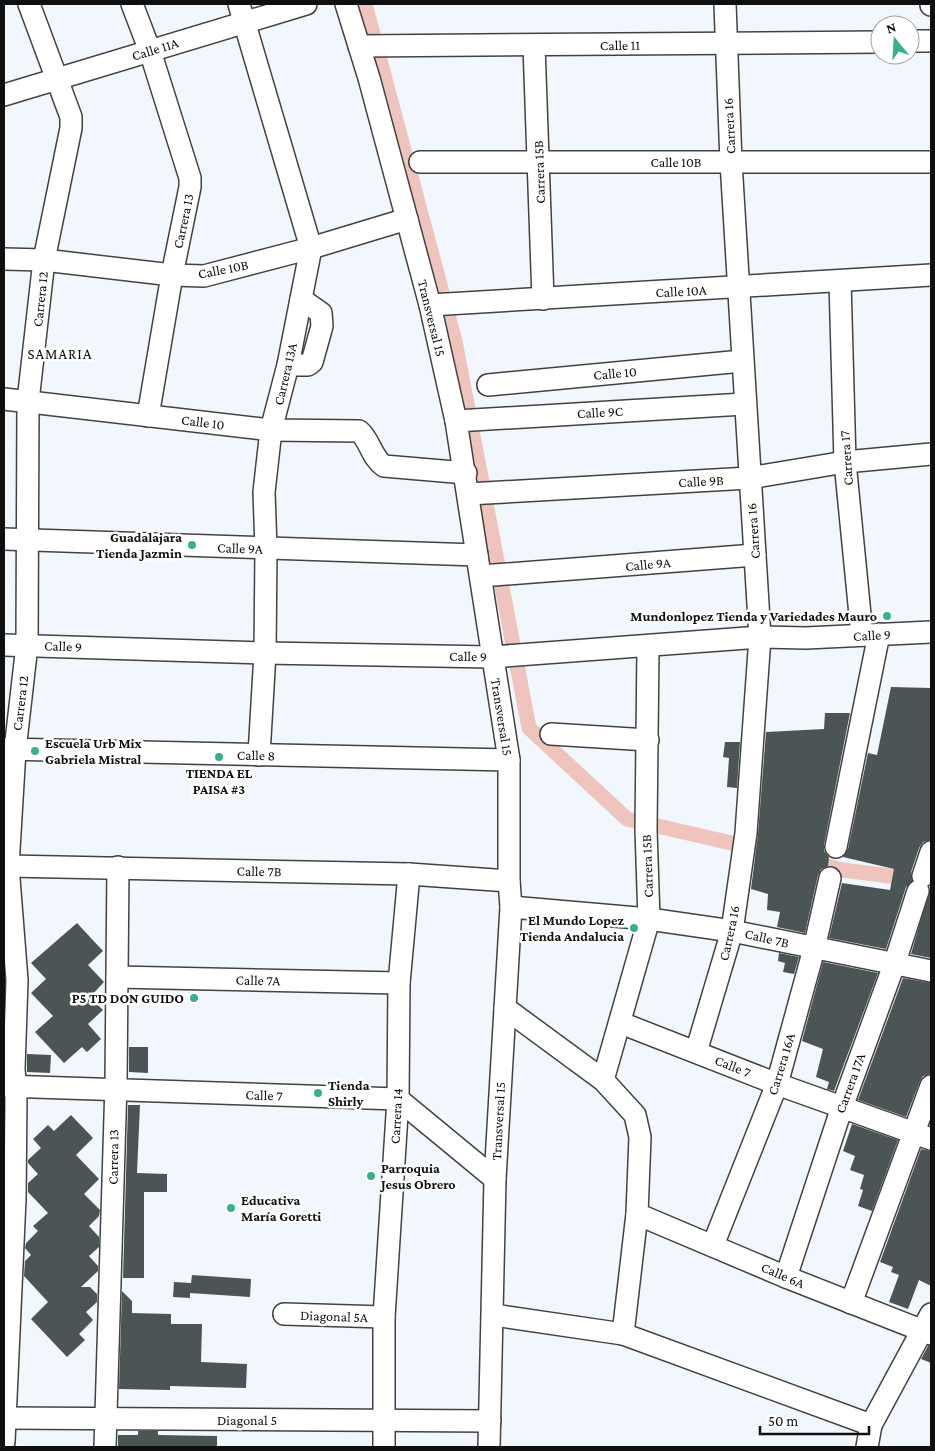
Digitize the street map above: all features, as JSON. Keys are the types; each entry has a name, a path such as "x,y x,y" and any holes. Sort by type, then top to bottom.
{"street":[{"name":"Carrera 12","path":"4,1442 10,1086 14,1069 8,866 9,750 27,645 28,401 44,260 71,128 71,117 30,4"},
{"name":"Carrera 13","path":"132,4 150,51 190,178 190,187 172,275 148,416"},
{"name":"Calle 11A","path":"4,95 150,51 242,12 306,4"},
{"name":"Transversal 15","path":"346,4 372,46 407,219 439,305 465,420 475,488 477,555 495,575 498,657 509,760 509,881 511,907 495,1179 494,1315 489,1447"},
{"name":"Carrera 16","path":"696,1052 732,931 746,833 760,637 744,404 740,287 731,162 724,4"},
{"name":"Carrera 13A","path":"242,12 311,248 288,365 272,430 264,492 266,549 265,653 259,756"},
{"name":"Calle 11","path":"372,46 870,42"},
{"name":"Carrera 15B","path":"534,46 543,299"},
{"name":"Calle 10B","path":"420,162 931,162"},
{"name":"Calle 10B","path":"4,259 44,260 172,275 204,276 311,248 407,219"},
{"name":"Calle 10A","path":"439,305 931,275"},
{"path":"931,275 931,280"},
{"name":"Carrera 17","path":"840,280 845,462 870,635"},
{"name":"Calle 10","path":"488,385 742,361"},
{"name":"Calle 10","path":"4,399 272,430 358,431 364,435 376,461 384,466"},
{"name":"Calle 9C","path":"465,420 744,404"},
{"name":"Calle 9B","path":"384,466 475,488 749,478 845,462 931,454"},
{"name":"Calle 9A","path":"4,539 477,555"},
{"name":"Calle 9A","path":"495,575 755,555"},
{"name":"Calle 9","path":"4,645 265,653 498,657 760,637 806,638 931,632"},
{"path":"836,847 870,635"},
{"name":"Carrera 15B","path":"603,1080 621,1023 649,918 646,824 648,646"},
{"path":"551,734 648,740"},
{"name":"Calle 8","path":"9,750 509,760"},
{"name":"Carrera 17A","path":"786,1277 842,1107 894,965 931,852"},
{"name":"Calle 7B","path":"8,866 409,874 509,881"},
{"name":"Carrera 13","path":"105,1447 118,867"},
{"name":"Carrera 14","path":"384,1447 384,1317 398,1099 399,983 409,874"},
{"name":"Carrera 16A","path":"713,1245 777,1084 814,949 830,878"},
{"name":"Calle 7B","path":"511,907 649,918 732,931 931,971"},
{"name":"Calle 7A","path":"117,977 399,983"},
{"path":"504,1008 603,1080 635,1115 640,1137 637,1214 623,1334"},
{"name":"Calle 7","path":"621,1023 777,1084 923,1136"},
{"name":"Calle 7","path":"10,1086 398,1099"},
{"path":"851,1303 923,1136 931,1086"},
{"path":"398,1099 495,1179"},
{"name":"Calle 6A","path":"637,1214 851,1303 929,1326"},
{"name":"Diagonal 5A","path":"284,1314 384,1317"},
{"path":"494,1315 623,1334 871,1425"},
{"path":"867,1447 871,1425 929,1326"},
{"name":"Diagonal 5","path":"4,1418 490,1421"}],"building":[{"path":"891,687 931,688 931,840 923,842 919,848 911,872 912,881 906,887 886,949 829,938 842,883 890,890 894,869 843,857 848,849 868,753 877,755"},
{"path":"825,713 850,713 824,845 824,851 829,857 828,866 821,869 818,875 805,933 777,927 780,912 767,910 768,894 751,889 758,834 766,732 824,729"},
{"path":"725,742 740,742 737,788 727,787 729,758 723,757"},
{"path":"931,885 931,958 911,954"},
{"path":"77,923 103,951 88,965 104,982 90,997 103,1010 88,1024 101,1039 87,1052 82,1047 64,1063 35,1032 53,1016 31,993 46,979 31,963"},
{"path":"779,953 799,957 794,974 783,972 785,963 778,961"},
{"path":"823,962 878,973 834,1091 827,1089 829,1082 816,1077 823,1049 802,1041"},
{"path":"903,978 931,983 931,1074 923,1076 920,1081 906,1117 858,1100"},
{"path":"129,1047 148,1047 148,1073 129,1072"},
{"path":"27,1054 51,1055 50,1073 27,1072"},
{"path":"128,1105 140,1105 137,1173 167,1174 167,1192 144,1192 144,1278 123,1278"},
{"path":"71,1115 93,1138 76,1155 99,1179 84,1194 100,1210 99,1216 89,1226 99,1237 99,1247 89,1256 98,1266 98,1271 81,1287 90,1287 97,1294 97,1302 86,1312 93,1320 79,1334 85,1340 67,1357 31,1319 48,1302 24,1276 25,1261 31,1255 25,1248 26,1243 38,1231 33,1226 48,1213 28,1192 28,1183 38,1174 28,1163 28,1160 41,1148 33,1139 48,1125 54,1131"},
{"path":"852,1124 898,1140 872,1211 858,1206 863,1190 860,1189 864,1175 850,1170 855,1156 843,1151"},
{"path":"921,1149 931,1151 931,1286 919,1280 908,1309 889,1302 899,1275 891,1272 893,1267 880,1262"},
{"path":"192,1275 251,1279 250,1297 190,1293 190,1298 173,1297 174,1282 191,1283"},
{"path":"122,1291 132,1301 132,1313 171,1314 171,1324 202,1324 201,1362 247,1364 246,1388 170,1386 170,1390 119,1389"},
{"path":"928,1346 931,1346 931,1363 921,1359"},
{"path":"138,1431 158,1431 158,1435 217,1436 217,1447 118,1447 118,1435 138,1435"}],"waterway":[{"path":"365,4 455,341 529,728 627,819 775,853"},
{"path":"810,862 843,870 912,879"}],"place":[{"name":"Guadalajara Tienda Jazmin","path":"192,545"},
{"name":"Mundonlopez Tienda y Variedades Mauro","path":"887,616"},
{"name":"Escuela Urb Mix Gabriela Mistral","path":"35,751"},
{"name":"TIENDA EL PAISA #3","path":"219,757"},
{"name":"El Mundo Lopez Tienda Andalucia","path":"634,928"},
{"name":"P5 TD DON GUIDO","path":"194,998"},
{"name":"Tienda Shirly","path":"318,1093"},
{"name":"Parroquia Jesus Obrero","path":"371,1176"},
{"name":"Educativa María Goretti","path":"231,1208"}],"district":[{"name":"SAMARIA","path":"60,354"}]}
